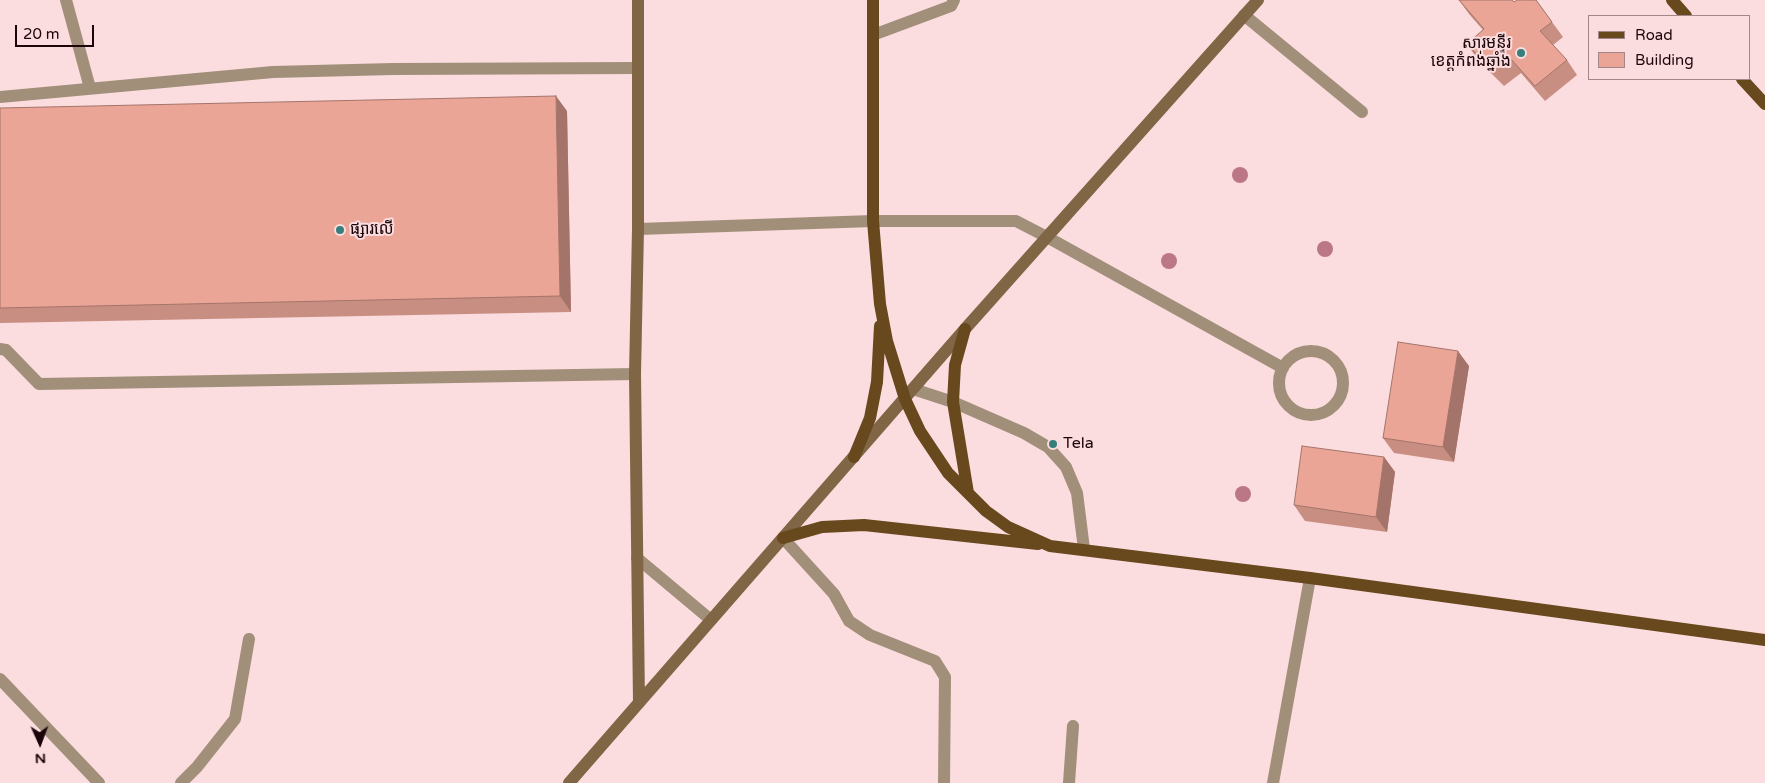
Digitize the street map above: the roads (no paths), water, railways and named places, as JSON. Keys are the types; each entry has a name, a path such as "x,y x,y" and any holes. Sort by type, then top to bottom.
{"main road":[{"path":"873,0 873,221 880,304 887,341 905,399 920,431 948,473 986,511 1008,527 1050,546"},
{"path":"1672,0 1685,15"},
{"path":"1743,80 1765,104"},
{"path":"854,457 870,418 877,382 880,304"},
{"path":"965,329 955,365 952,402 968,493"},
{"path":"783,538 822,527 864,525 1084,549 1765,640"}],"street":[{"path":"66,0 90,88"},
{"path":"638,0 638,229 635,374 639,703"},
{"path":"873,35 951,6 954,0"},
{"path":"569,783 965,329 1258,0"},
{"path":"1244,15 1362,112"},
{"path":"0,97 274,72 393,69 638,68"},
{"path":"638,229 873,221 1016,221 1283,368"},
{"path":"0,349 6,350 39,384 635,374"},
{"path":"1309,352 1329,357 1336,364 1342,379 1341,394 1336,403 1328,410 1308,415 1298,412 1289,406 1279,388 1279,378 1283,368 1299,354 1309,352"},
{"path":"914,389 952,402 1024,433 1048,447 1066,467 1077,493 1084,549"},
{"path":"783,538 834,594 850,621 870,635 935,661 945,677 944,783"},
{"path":"637,558 711,620"},
{"path":"1273,783 1310,578"},
{"path":"181,783 235,719 249,640"},
{"path":"0,679 99,783"},
{"path":"1069,783 1073,726"}],"place":[{"name":"សារមន្ទីរ ខេត្តកំពង់ឆ្នាំង","path":"1521,53"},
{"name":"ផ្សារលើ","path":"340,230"},
{"name":"Tela","path":"1053,444"}]}
